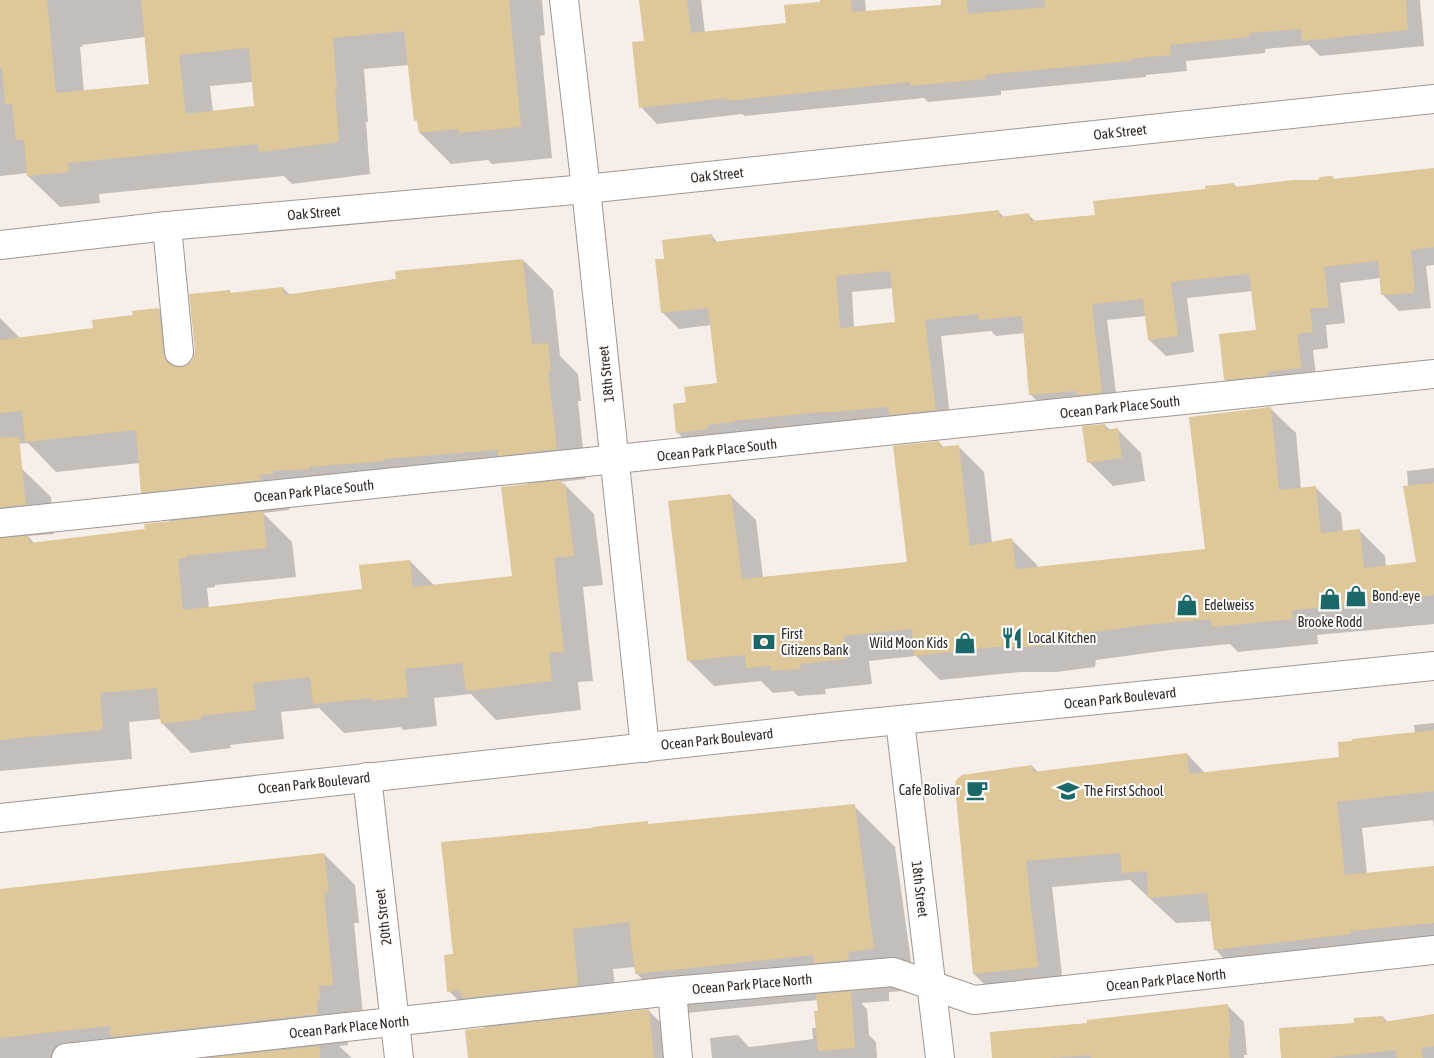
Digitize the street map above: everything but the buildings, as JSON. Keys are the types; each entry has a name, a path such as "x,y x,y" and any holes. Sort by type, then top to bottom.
{"street":[{"name":"18th Street","path":"564,0 646,748"},
{"name":"Oak Street","path":"0,245 167,226 586,189 1434,99"},
{"path":"167,226 180,352"},
{"name":"Ocean Park Place South","path":"0,523 1434,374"},
{"name":"Ocean Park Boulevard","path":"0,818 840,726 1434,666"},
{"name":"18th Street","path":"900,721 940,1058"},
{"name":"20th Street","path":"367,777 399,1058"},
{"name":"Ocean Park Place North","path":"66,1058 122,1055 672,991 892,972 974,1000 1434,950"},
{"path":"672,991 678,1058"}],"place":[{"name":"Bond-eye","path":"1356,596"},
{"name":"Brooke Rodd","path":"1330,599"},
{"name":"Edelweiss","path":"1187,605"},
{"name":"Local Kitchen","path":"1012,638"},
{"name":"First Citizens Bank","path":"764,642"},
{"name":"Wild Moon Kids","path":"965,643"},
{"name":"Cafe Bolivar","path":"977,790"},
{"name":"The First School","path":"1068,791"}]}
